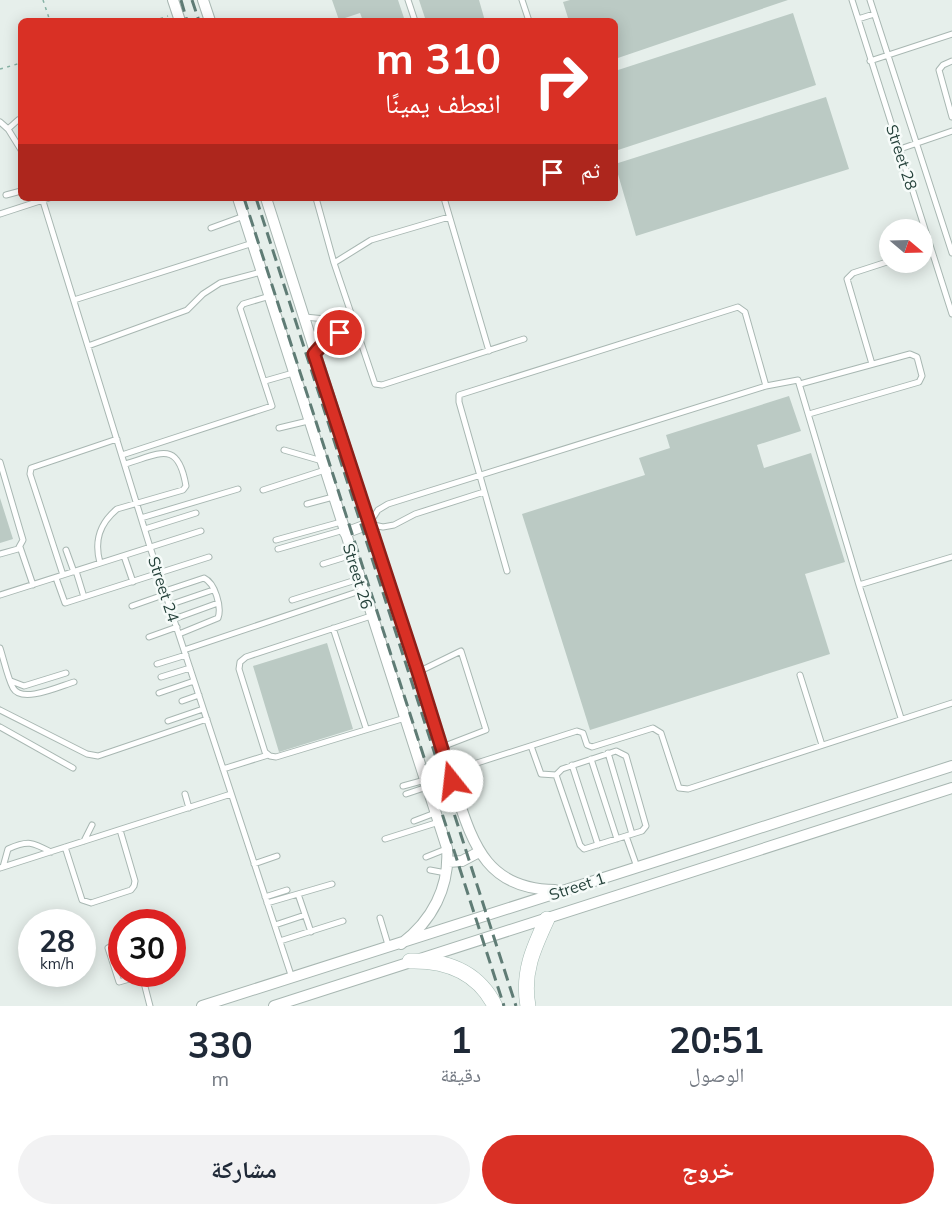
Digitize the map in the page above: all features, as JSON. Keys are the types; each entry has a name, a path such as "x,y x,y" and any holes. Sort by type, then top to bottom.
{"main road":[{"path":"528,1006 525,982 529,958 547,919"},
{"path":"410,961 439,962 466,973 485,989 495,1006"}],"street":[{"path":"173,0 179,17"},
{"path":"203,0 209,18"},
{"name":"Street 26","path":"239,201 447,848 447,867 440,896 428,918 401,944"},
{"name":"Street 26","path":"267,201 452,781 479,852 495,870 516,882 536,888 564,890"},
{"path":"343,529 369,524"},
{"name":"Street 1","path":"202,1006 952,766"},
{"name":"Street 1","path":"274,1006 952,788"},
{"path":"447,867 479,852"}],"lane":[{"path":"408,0 414,18"},
{"path":"522,0 528,18"},
{"name":"Street 28","path":"852,0 922,219"},
{"name":"Street 28","path":"870,0 952,253"},
{"path":"858,19 874,14"},
{"path":"870,61 952,34"},
{"path":"952,61 943,65 939,74 952,117"},
{"path":"8,129 18,120"},
{"path":"0,122 8,129 18,145"},
{"path":"900,149 952,131"},
{"path":"6,195 18,191"},
{"path":"0,214 39,201"},
{"name":"Street 24","path":"46,201 150,547 292,978"},
{"path":"317,201 372,381 378,385 524,339"},
{"path":"445,201 489,351"},
{"path":"211,228 244,216"},
{"path":"334,263 371,240 449,217"},
{"path":"74,300 253,243"},
{"name":"Street 28","path":"933,254 952,314"},
{"path":"872,364 847,279 853,273 879,265"},
{"path":"88,346 187,310 202,294 219,283 262,271"},
{"path":"122,455 270,408 273,403 240,308 243,304 270,296"},
{"path":"507,571 459,402 459,395 736,307 740,307 745,312 766,386"},
{"path":"303,317 325,318 350,311"},
{"path":"314,354 328,338 356,329"},
{"path":"800,384 914,354 922,379 919,382 809,414"},
{"path":"265,381 293,373"},
{"path":"484,492 415,514 394,525 369,524 382,506 766,386 795,379 800,384 901,718"},
{"path":"279,428 308,421"},
{"path":"117,439 31,468 30,474 60,576 64,603 209,557"},
{"path":"284,450 323,466"},
{"path":"100,563 96,549 98,536 104,524 117,509 184,489 186,485 180,462 173,456 159,454 125,464"},
{"path":"0,462 23,537 20,547 33,585"},
{"path":"262,490 323,466"},
{"path":"141,518 238,489"},
{"path":"178,491 182,505"},
{"path":"164,495 169,509"},
{"path":"307,504 333,497"},
{"path":"145,529 196,513"},
{"path":"276,540 343,529"},
{"path":"278,549 343,529"},
{"path":"0,596 201,531"},
{"path":"0,554 20,547"},
{"path":"66,550 84,597"},
{"path":"124,555 133,582"},
{"path":"323,564 352,555"},
{"path":"859,585 952,557"},
{"path":"132,606 204,578 210,582 220,612 215,621 149,637"},
{"path":"292,600 361,584"},
{"path":"157,664 361,584"},
{"path":"170,605 213,590"},
{"path":"174,619 218,603"},
{"path":"268,755 238,669 240,662 246,657 371,616"},
{"path":"333,628 366,728"},
{"path":"0,648 16,691 27,696 74,682"},
{"path":"418,672 461,651 486,730 442,747"},
{"path":"161,677 190,668"},
{"path":"10,680 16,685 24,686 66,673"},
{"path":"800,675 822,745"},
{"path":"159,693 194,681"},
{"path":"182,701 199,695"},
{"path":"452,781 477,763 578,730 583,733 587,745 594,747 657,729 662,733 678,784 683,790 952,703"},
{"path":"168,721 204,709"},
{"path":"0,710 87,754 98,756 207,719"},
{"path":"223,768 268,755 276,757 405,718"},
{"path":"0,727 73,768"},
{"path":"531,746 541,774 556,775"},
{"path":"616,751 624,754 646,823 644,830 586,850 580,847 556,775 559,770 608,753 616,751"},
{"path":"608,753 637,867"},
{"path":"591,759 617,839"},
{"path":"572,765 598,845"},
{"path":"404,786 427,783"},
{"path":"406,794 427,783"},
{"path":"185,794 189,808"},
{"path":"2,867 231,794"},
{"path":"414,821 438,817"},
{"path":"385,839 438,817"},
{"path":"84,841 92,825"},
{"path":"65,847 82,900 88,903 101,900 131,890 135,884 120,830"},
{"path":"2,867 8,849 27,842 51,852"},
{"path":"426,857 447,848"},
{"path":"254,864 277,856"},
{"path":"430,870 447,867"},
{"path":"266,900 332,884"},
{"path":"266,900 287,890"},
{"path":"298,894 311,932"},
{"path":"275,925 305,915"},
{"path":"380,918 389,948"},
{"path":"280,941 343,921"},
{"path":"147,987 150,1006"}],"path":[{"path":"43,0 49,18"},
{"path":"0,69 18,64"}],"building":[{"path":"332,0 398,0 404,18 362,18 360,13 338,18"},
{"path":"419,0 479,0 484,18 425,18"},
{"path":"570,0 788,0 618,58 618,18 568,18 563,2"},
{"path":"793,13 816,85 618,150 618,70"},
{"path":"826,97 849,169 636,236 618,174 618,163"},
{"path":"789,396 801,431 757,445 764,468 811,453 845,562 805,574 830,654 590,730 522,514 645,475 639,458 670,448 666,435"},
{"path":"0,498 13,539 0,543"},
{"path":"327,643 353,729 279,752 253,666"}],"railway":[{"path":"181,0 186,18"},
{"path":"192,0 198,18"},
{"path":"245,201 504,1006"},
{"path":"257,201 516,1006"}],"route":[{"path":"340,333 328,338 314,354 452,781"}]}
